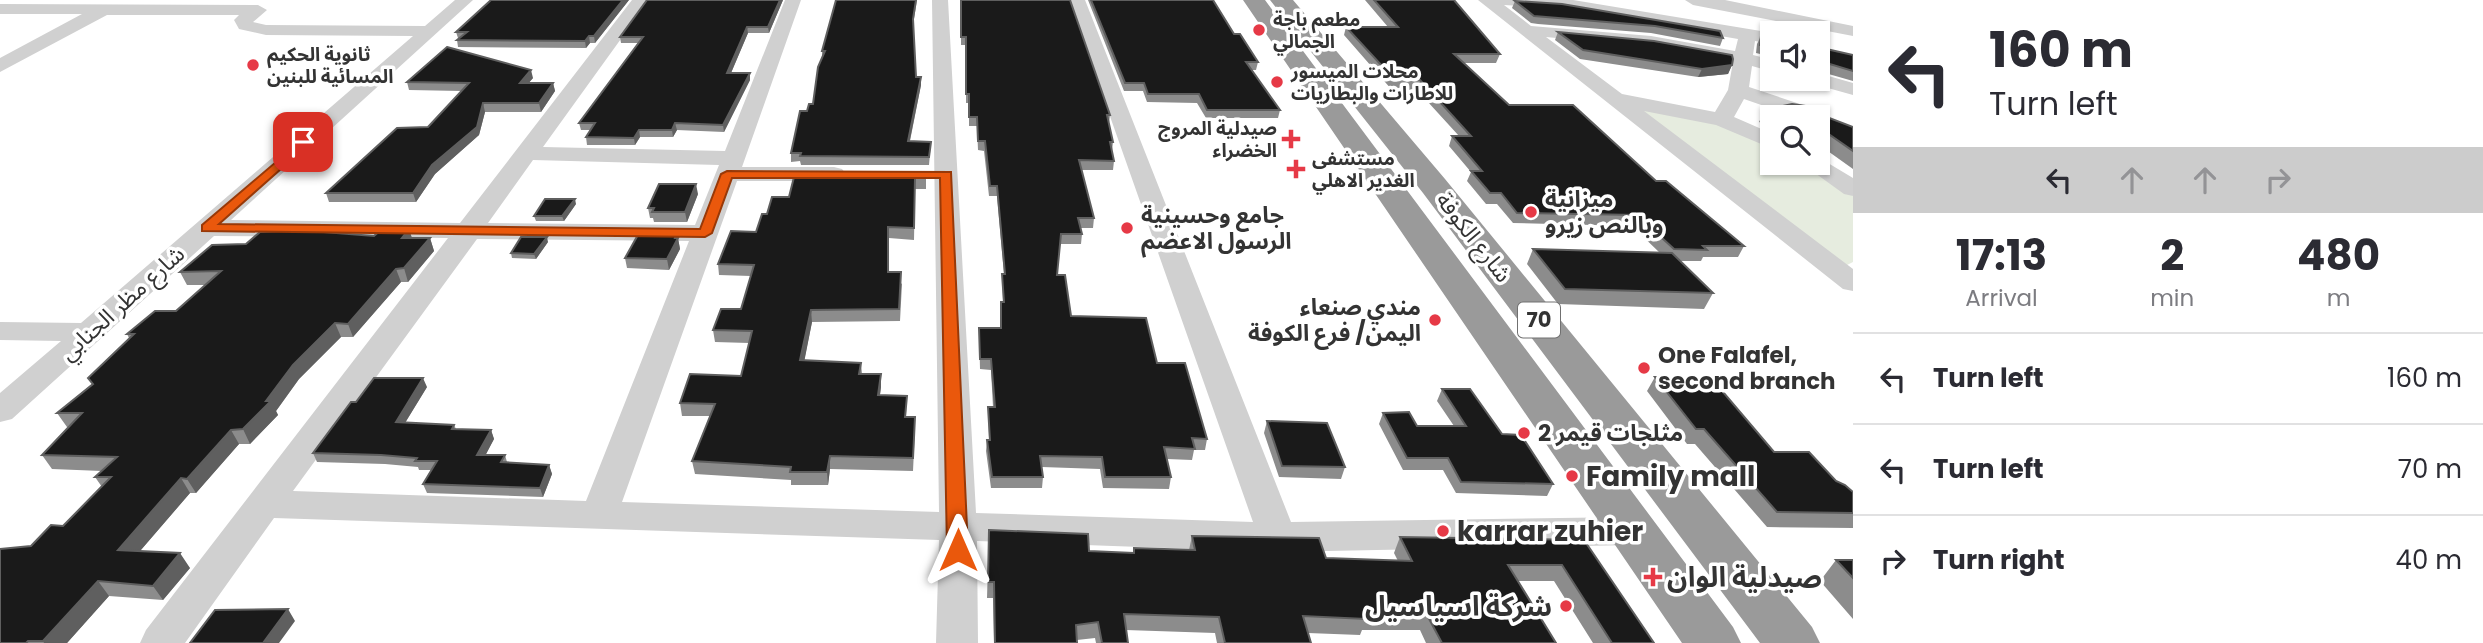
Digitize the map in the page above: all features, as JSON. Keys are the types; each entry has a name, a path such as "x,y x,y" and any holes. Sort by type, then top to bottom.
{"highway":[{"name":"شارع الكوفة","path":"1254,0 1713,643"},
{"name":"شارع الكوفة","path":"1282,0 1422,171 1792,643"},
{"path":"1355,140 1403,180 1419,180 1422,178 1422,171"},
{"path":"1415,224 1414,212 1422,210 1438,213 1466,242 1488,255"}],"street":[{"path":"274,0 243,20 245,25 266,30 429,31"},
{"name":"شارع مظر الجنابي","path":"0,411 466,0"},
{"path":"160,643 641,0"},
{"path":"599,515 793,0"},
{"path":"940,0 933,175 958,527 957,643"},
{"path":"1077,0 1278,537"},
{"path":"1486,0 1851,278"},
{"path":"1499,0 1560,3 1760,36"},
{"path":"1693,0 1750,9 1853,32"},
{"path":"0,9 258,10"},
{"path":"1722,120 1738,90 1750,9"},
{"path":"0,66 102,10"},
{"path":"1526,31 1603,34 1760,63"},
{"path":"1830,83 1853,89"},
{"path":"1738,90 1781,105"},
{"path":"1615,99 1722,120 1760,136"},
{"path":"526,153 850,174"},
{"path":"1830,173 1853,190"},
{"path":"207,228 705,233"},
{"path":"0,331 90,332"},
{"path":"264,504 1278,537 1632,531"}],"shaded area":[{"path":"1622,103 1723,125 1760,141 1760,175 1824,175 1853,196 1853,262 1839,269"}],"building":[{"path":"491,0 623,0 594,36 589,36 585,41 457,40 467,32 456,32"},
{"path":"647,0 780,0 768,27 747,27 727,73 750,73 723,125 675,123 672,130 639,130 634,138 586,137 595,123 579,123 643,37 620,37"},
{"path":"836,0 916,0 913,19 916,77 921,77 908,141 931,142 929,157 800,156 801,153 791,153 800,111 807,111 809,104 813,104 818,67 825,51 822,51"},
{"path":"961,0 1070,0 1110,115 1107,115 1114,161 1079,160 1094,218 1078,218 1082,234 1061,234 1057,275 1065,275 1071,316 1146,318 1157,363 1185,363 1207,439 1192,438 1195,449 1164,447 1171,477 1105,477 1102,457 1040,456 1043,477 992,477 987,440 990,440 988,407 995,407 991,359 980,359 979,328 1001,328 1001,302 1004,302 1002,274 1005,274 997,186 990,186 985,141 978,141 977,117 969,117 969,94 966,94 966,37 961,37"},
{"path":"1091,0 1213,0 1234,34 1240,34 1258,62 1246,62 1280,110 1207,110 1199,94 1148,94 1144,83 1125,83"},
{"path":"1374,0 1454,0 1500,54 1454,54 1509,105 1573,105 1656,181 1666,181 1744,246 1703,246 1707,250 1674,249 1637,215 1517,213 1501,193 1490,193 1471,171 1482,171 1452,136 1471,136 1420,80 1395,80 1346,27 1398,27"},
{"path":"1515,1 1562,4 1720,31 1723,38 1655,26 1534,16"},
{"path":"1558,32 1654,41 1732,55 1732,65 1702,69 1583,50"},
{"path":"447,47 531,70 520,83 553,83 539,103 483,103 477,127 432,165 413,193 326,193 397,128 428,127 469,83 407,82"},
{"path":"1830,50 1853,55 1853,71 1830,64"},
{"path":"1830,118 1853,127 1853,151 1830,135"},
{"path":"795,173 926,174 926,178 915,178 914,228 888,227 888,272 901,272 899,309 811,310 800,360 861,363 859,374 881,374 878,395 907,396 905,417 915,417 913,458 830,456 827,472 790,472 791,467 692,461 715,404 680,403 690,374 741,376 752,331 713,330 721,309 741,309 754,265 718,264 731,231 756,232 762,214 767,214 772,197 789,197"},
{"path":"659,184 696,184 685,212 652,212 654,208 648,208"},
{"path":"545,199 575,199 562,216 534,216"},
{"path":"383,228 409,229 402,238 430,238 404,268 396,269 348,324 335,323 293,365 266,401 271,401 243,429 231,430 187,479 181,478 118,550 180,553 153,586 98,581 43,641 0,643 0,549 31,546 51,525 63,526 111,477 95,477 117,457 42,455 82,413 57,413 93,384 88,378 134,334 127,334 155,311 176,311 221,271 180,272 212,245 246,244 260,232 298,230 374,236"},
{"path":"639,233 677,233 675,238 678,238 667,259 625,258"},
{"path":"521,237 547,237 534,254 511,253"},
{"path":"1533,249 1672,253 1713,293 1565,289"},
{"path":"1655,377 1712,379 1774,452 1809,452 1836,481 1853,492 1853,513 1777,512 1704,429 1696,429"},
{"path":"374,378 423,378 396,422 454,425 452,429 491,430 477,455 505,455 501,462 549,465 540,488 423,484 437,461 415,461 417,458 381,455 313,453 351,402 356,402"},
{"path":"1442,389 1470,389 1502,434 1521,435 1553,484 1461,482 1448,458 1407,458 1383,413 1409,412 1417,426 1466,426"},
{"path":"1267,421 1327,423 1345,467 1282,466"},
{"path":"989,530 1088,534 1089,551 1134,553 1134,548 1195,550 1192,536 1319,538 1326,558 1412,561 1400,537 1584,540 1654,643 1612,643 1562,565 1508,565 1556,643 1442,643 1427,615 1365,614 1366,619 1303,616 1311,643 1225,643 1219,617 1124,614 1128,643 1102,643 1098,622 1076,625 1077,643 995,643 994,582 988,582"},
{"path":"1836,560 1853,560 1853,578"},
{"path":"288,609 263,643 190,643 215,610"}],"place":[{"name":"مطعم باجة الجمالي","path":"1259,30"},
{"name":"ثانوية الحكيم المسائية للبنين","path":"253,65"},
{"name":"محلات الميسور للاطارات والبطاريات","path":"1277,82"},
{"name":"صيدلية المروج الخضراء","path":"1291,139"},
{"name":"مستشفى الغدير الاهلي","path":"1296,169"},
{"name":"ميزانية وبالنص زيرو","path":"1531,212"},
{"name":"جامع وحسينية الرسول الاعضم","path":"1127,228"},
{"name":"مندي صنعاء اليمن/ فرع الكوفة","path":"1435,320"},
{"name":"One Falafel, second branch","path":"1644,368"},
{"name":"مثلجات قيمر 2","path":"1524,433"},
{"name":"Family mall","path":"1572,476"},
{"name":"karrar zuhier","path":"1443,531"},
{"name":"صيدلية الوان","path":"1653,577"},
{"name":"شركة اسياسيل","path":"1566,606"}],"route":[{"path":"303,142 207,228 705,233 727,174 946,175 958,550"}]}
